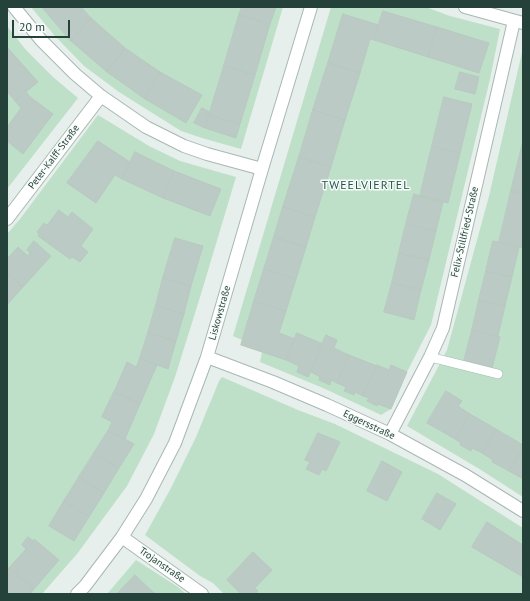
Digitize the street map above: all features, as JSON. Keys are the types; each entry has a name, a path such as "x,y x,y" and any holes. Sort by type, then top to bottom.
{"street":[{"path":"14,7 41,40 76,74 101,96 146,127 184,146 262,169"},
{"name":"Liskowstraße","path":"76,594 85,586 122,537 146,498 175,443 207,357 311,7"},
{"path":"465,7 518,22"},
{"name":"Felix-Stillfried-Straße","path":"390,434 430,357 443,328 518,22"},
{"name":"Peter-Kalff-Straße","path":"7,219 101,96"},
{"name":"Eggersstraße","path":"207,357 273,382 390,434 465,475 523,511"},
{"name":"Trojanstraße","path":"122,537 202,594"}],"lane":[{"path":"430,357 498,374"}],"green space":[{"path":"31,7 283,7 241,149 181,131 119,92 84,66 54,35"},
{"path":"331,7 426,7 450,16 500,29 490,79 431,325 407,372 391,409 381,415 323,388 260,362 262,352 241,345 242,340 233,336"},
{"path":"7,26 26,50 53,77 78,98 7,189"},
{"path":"523,48 523,497 407,426 447,350 489,196"},
{"path":"98,115 149,146 180,161 236,177 175,377 154,434 127,486 77,554 42,594 7,594 7,234 20,219"},
{"path":"222,377 298,410 335,424 438,474 523,528 523,594 224,594 213,583 200,576 145,535 171,488 196,437"},
{"path":"136,560 178,587 186,594 107,594"}],"building":[{"path":"42,7 81,7 91,18 71,41"},
{"path":"242,7 276,7 270,24 239,15"},
{"path":"383,11 437,27 428,57 374,40"},
{"path":"343,14 379,25 374,40 370,39 360,73 328,63"},
{"path":"239,15 270,24 255,75 224,66"},
{"path":"91,18 125,48 107,72 71,41"},
{"path":"437,27 489,43 479,73 428,57"},
{"path":"7,47 38,82 15,101 7,91"},
{"path":"125,48 160,72 145,99 107,72"},
{"path":"328,63 360,73 345,120 313,110"},
{"path":"224,66 255,75 240,124 209,115"},
{"path":"160,72 202,95 186,123 145,99"},
{"path":"460,72 479,77 475,94 455,89"},
{"path":"26,91 29,96 53,114 23,154 7,141 7,127 21,108 15,101"},
{"path":"444,97 472,104 460,153 432,146"},
{"path":"202,108 210,112 205,128 194,123"},
{"path":"313,110 345,120 331,167 299,157"},
{"path":"209,115 240,124 236,138 205,128"},
{"path":"98,141 130,162 122,179 115,175 96,203 67,183"},
{"path":"523,141 523,194 511,191"},
{"path":"432,146 460,153 448,203 420,196"},
{"path":"135,152 174,171 163,198 122,179"},
{"path":"299,157 331,167 315,217 283,207"},
{"path":"174,171 221,189 210,216 163,198"},
{"path":"511,191 523,194 523,248 499,242"},
{"path":"414,194 443,202 436,231 406,224"},
{"path":"283,207 315,217 306,247 274,237"},
{"path":"59,210 68,217 72,212 93,229 81,246 88,252 80,262 72,257 70,259 38,236 39,234 37,232 44,223 47,225"},
{"path":"406,224 436,231 429,260 399,253"},
{"path":"274,237 306,247 296,279 264,269"},
{"path":"175,238 203,246 191,286 163,278"},
{"path":"34,241 51,256 23,287 7,273 7,259 18,247 28,256 30,253 27,250"},
{"path":"493,241 519,247 512,277 486,271"},
{"path":"399,253 429,260 421,290 392,283"},
{"path":"264,269 296,279 286,311 254,301"},
{"path":"486,271 512,277 505,306 479,300"},
{"path":"7,273 23,287 7,305"},
{"path":"163,278 191,286 184,314 156,305"},
{"path":"392,283 421,290 414,320 384,312"},
{"path":"479,300 505,306 498,336 472,330"},
{"path":"254,301 286,311 279,333 295,339 286,360 241,345"},
{"path":"156,305 184,314 176,341 148,333"},
{"path":"472,330 500,337 492,368 464,361"},
{"path":"148,333 176,341 168,369 140,358"},
{"path":"297,333 323,344 308,377 297,372 299,366 286,360"},
{"path":"326,335 337,340 334,348 349,355 337,383 331,380 330,385 319,380 320,377 311,372"},
{"path":"349,355 377,366 363,396 355,392 354,395 344,391 346,387 337,383"},
{"path":"140,358 157,365 140,404 114,392 127,362 136,367"},
{"path":"377,365 389,370 391,365 407,372 391,409 378,404 377,406 367,401 369,398 363,396"},
{"path":"446,391 462,401 458,406 470,414 455,439 427,423"},
{"path":"114,392 140,404 125,439 108,431 112,422 102,417"},
{"path":"470,414 496,429 482,453 472,448 471,451 460,445 461,443 455,439"},
{"path":"496,429 523,445 523,448 509,471 492,462 493,460 482,453"},
{"path":"108,431 134,444 119,468 94,453"},
{"path":"318,433 340,442 326,471 322,469 319,475 306,469 310,462 305,460"},
{"path":"523,448 523,479 509,471"},
{"path":"94,453 119,468 104,493 79,477"},
{"path":"382,461 402,472 387,501 367,491"},
{"path":"79,477 104,493 89,517 64,501"},
{"path":"437,493 456,504 440,530 422,519"},
{"path":"64,501 89,517 74,541 49,526"},
{"path":"487,522 523,545 523,577 472,547"},
{"path":"28,537 33,541 34,539 59,560 34,589 9,568 26,549 22,545"},
{"path":"253,552 272,570 255,588 258,591 255,594 241,594 227,580"},
{"path":"9,568 34,589 30,594 7,594 7,571"},
{"path":"135,575 155,594 117,594"}],"district":[{"name":"TWEELVIERTEL","path":"366,186"}]}
